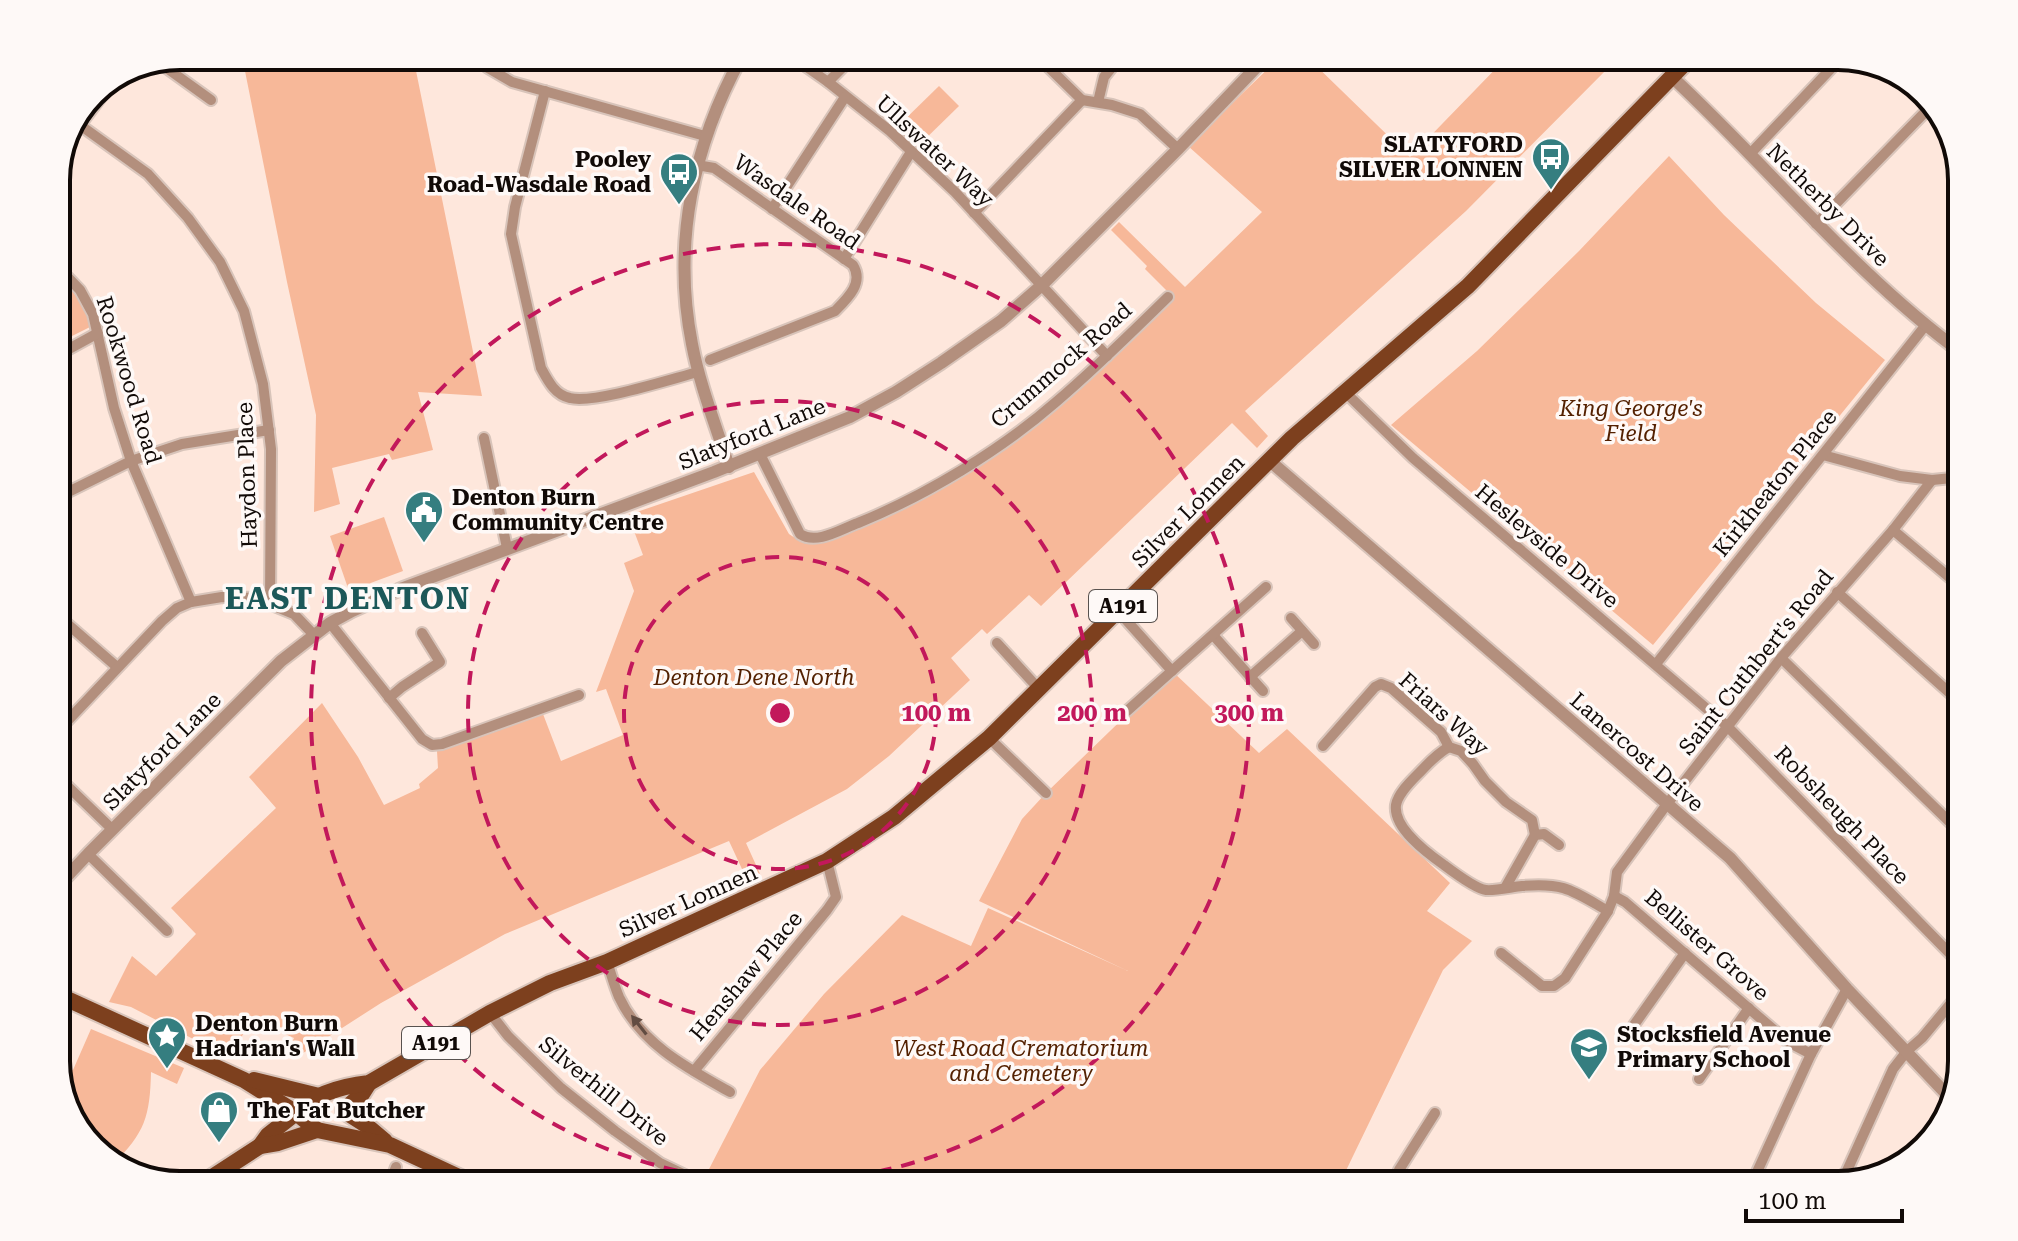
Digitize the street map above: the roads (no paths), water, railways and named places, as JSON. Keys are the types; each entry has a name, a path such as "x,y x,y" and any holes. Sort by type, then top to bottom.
{"main road":[{"name":"Silver Lonnen","path":"320,1096 360,1087 490,1013 550,983 607,962 827,861 894,817 989,738 1292,438 1468,286 1679,70"},
{"path":"70,1000 278,1094 327,1097 364,1132 446,1171"},
{"path":"278,1094 331,1084 360,1087 364,1132"},
{"name":"Silver Lonnen","path":"344,1110 360,1087"},
{"path":"278,1094 318,1130 364,1132"},
{"path":"278,1094 282,1134 364,1132"},
{"name":"A191","path":"282,1134 307,1101 320,1096"},
{"name":"A191","path":"222,1171 282,1134 318,1130 344,1110"}],"street":[{"path":"491,70 512,82 705,136"},
{"path":"729,467 698,372 688,325 684,283 686,217 697,165 705,136 734,70"},
{"name":"Ullswater Way","path":"811,70 890,131 974,213 1107,356"},
{"path":"828,82 840,70"},
{"path":"1051,70 1082,100 1140,114 1178,149"},
{"path":"1098,102 1104,77 1110,70"},
{"name":"Slatyford Lane","path":"70,873 281,661 330,623 403,588 729,467 850,417 941,363 1001,321 1042,285 1253,70"},
{"path":"1750,154 1830,70"},
{"path":"171,71 211,100"},
{"name":"Netherby Drive","path":"1672,77 1888,294 1948,343"},
{"path":"545,91 511,234 541,368 550,385 567,398 587,400 698,372"},
{"path":"772,209 845,97"},
{"path":"974,213 1082,100"},
{"path":"1816,224 1924,113"},
{"name":"Haydon Place","path":"82,132 148,174 188,218 220,262 244,311 263,384 271,449 270,604"},
{"path":"844,259 911,152"},
{"name":"Wasdale Road","path":"697,165 714,168 853,265 858,280 848,298 835,311 710,360"},
{"name":"Rookwood Road","path":"70,280 80,290 93,314 114,408 131,461 191,602"},
{"name":"Crummock Road","path":"760,454 800,534 806,538 822,537 918,494 996,449 1055,403 1168,297"},
{"name":"Kirkheaton Place","path":"1656,664 1925,326"},
{"path":"70,348 98,333"},
{"name":"Hesleyside Drive","path":"1345,392 1413,458 1727,726"},
{"path":"70,491 131,461 182,444 269,430"},
{"path":"484,438 507,548"},
{"path":"1823,455 1900,476 1948,478"},
{"name":"Lanercost Drive","path":"1270,461 1730,858 1944,1091"},
{"name":"Saint Cuthbert's Road","path":"1501,953 1542,986 1554,986 1565,978 1608,911 1614,896 1617,872 1667,804 1781,658 1893,530 1932,480"},
{"path":"1893,530 1948,576"},
{"path":"1127,711 1266,587"},
{"path":"1837,592 1948,691"},
{"path":"70,718 162,621 177,608 191,602 222,597 255,598 294,614 314,635"},
{"path":"1118,611 1172,671"},
{"path":"1291,618 1314,644"},
{"path":"330,623 422,739 432,745 579,695"},
{"path":"70,626 117,667"},
{"path":"1250,677 1302,631"},
{"path":"389,698 440,662 422,633"},
{"path":"1213,635 1263,691"},
{"path":"997,643 1039,689"},
{"path":"1781,658 1948,820"},
{"name":"Friars Way","path":"1323,746 1375,687 1381,684 1391,688 1441,732 1449,747 1461,751 1506,802 1532,820 1535,835 1544,834 1559,845"},
{"name":"Robsheugh Place","path":"1727,726 1948,952"},
{"path":"989,738 1046,793"},
{"path":"1449,747 1440,751 1406,786 1396,804 1398,820 1405,830 1432,857 1485,890 1553,885 1568,888 1608,911"},
{"path":"70,788 112,829"},
{"path":"1505,888 1535,835"},
{"path":"88,854 167,931"},
{"name":"Henshaw Place","path":"607,962 620,998 640,1030 665,1053 694,1071 836,897 827,861"},
{"name":"Bellister Grove","path":"1614,896 1625,902 1788,1042 1811,1054"},
{"path":"1634,1025 1685,953"},
{"path":"1757,1171 1811,1054 1847,989"},
{"path":"1847,1170 1893,1069 1948,1007"},
{"path":"1699,1079 1749,1008"},
{"name":"Silverhill Drive","path":"490,1013 508,1036 561,1088 660,1163 677,1171"},
{"path":"694,1071 730,1092"},
{"path":"1399,1171 1435,1113"},
{"path":"394,1171 396,1167"}],"place":[{"name":"SLATYFORD SILVER LONNEN","path":"1551,191"},
{"name":"Pooley Road-Wasdale Road","path":"679,206"},
{"name":"Denton Burn Community Centre","path":"424,544"},
{"name":"Denton Burn Hadrian's Wall","path":"167,1070"},
{"name":"Stocksfield Avenue Primary School","path":"1589,1081"},
{"name":"The Fat Butcher","path":"219,1144"}],"district":[{"name":"EAST DENTON","path":"348,598"}],"park label":[{"name":"King George's Field","path":"1631,420"},
{"name":"Denton Dene North","path":"754,677"},
{"name":"West Road Crematorium and Cemetery","path":"1021,1060"}]}
